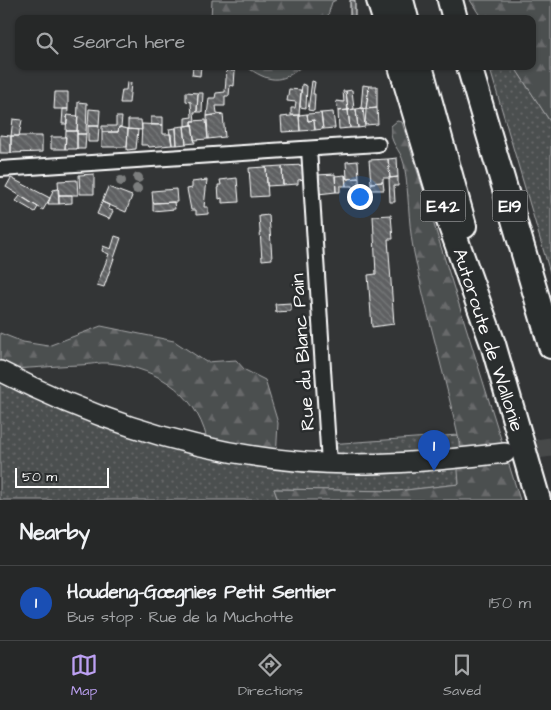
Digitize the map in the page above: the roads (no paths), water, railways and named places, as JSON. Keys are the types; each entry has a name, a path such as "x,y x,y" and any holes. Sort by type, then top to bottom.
{"highway":[{"path":"379,0 384,15"},
{"path":"401,0 405,15"},
{"path":"450,0 454,15"},
{"name":"Autoroute de Wallonie","path":"402,70 438,190 493,344 538,500"},
{"path":"421,70 454,184 493,344"},
{"name":"E19","path":"470,70 551,346"}],"street":[{"path":"0,169 378,144"},
{"name":"Rue du Blanc Pain","path":"309,149 329,463"},
{"path":"0,371 43,393 91,414 179,442 245,455 329,463 397,463 505,453"}],"tunnel":[{"path":"510,453 551,447"}],"place":[{"name":"Houdeng-Gœgnies Petit Sentier","path":"434,471"}]}
